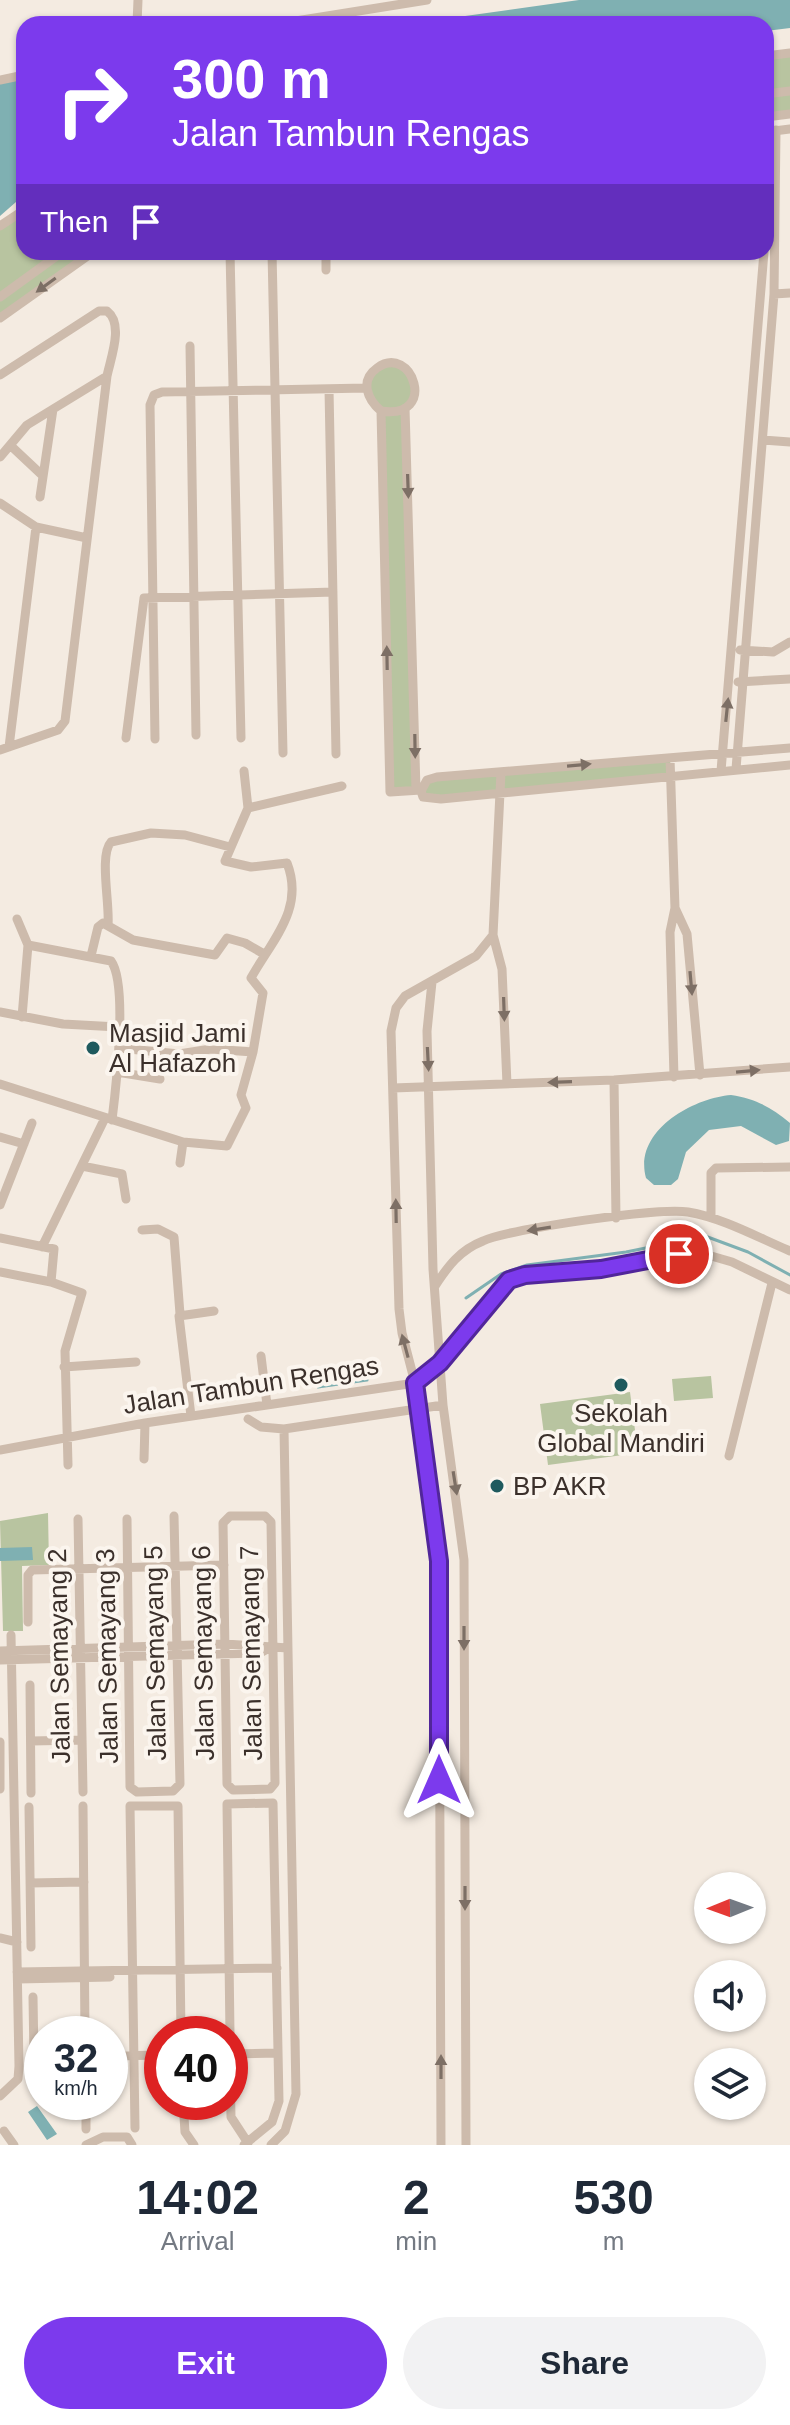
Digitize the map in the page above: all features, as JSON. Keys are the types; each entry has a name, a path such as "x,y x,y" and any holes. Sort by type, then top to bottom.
{"street":[{"path":"327,16 427,0"},
{"path":"0,297 51,260"},
{"path":"0,318 82,260"},
{"path":"230,260 241,738"},
{"path":"272,260 283,753"},
{"path":"326,260 326,270"},
{"path":"738,650 763,260"},
{"path":"721,771 735,682 763,440 774,294 773,260"},
{"path":"774,294 790,293"},
{"path":"0,375 99,311 112,314 116,327 107,376 65,721 58,730 4,749 36,527"},
{"path":"190,346 196,735"},
{"path":"390,363 403,366 412,374 416,386 413,399 405,408 394,413 381,411 370,402 366,388 369,376 378,367 390,363"},
{"path":"0,457 27,425 107,376"},
{"path":"155,739 150,405 154,395 162,392 366,388"},
{"path":"329,389 336,754"},
{"path":"405,408 418,790 423,797 429,799 790,765"},
{"path":"40,497 53,409"},
{"path":"381,411 390,792 418,790"},
{"path":"763,440 790,442"},
{"path":"10,445 43,476"},
{"path":"0,503 36,527 87,538"},
{"path":"126,738 144,598 333,592"},
{"path":"738,650 773,652 790,642"},
{"path":"735,682 790,679"},
{"path":"735,682 736,769"},
{"path":"418,790 433,778 790,748"},
{"path":"670,758 675,908 670,932 674,1077"},
{"path":"0,1084 183,1142 230,1145 246,1108 241,1095 253,1052 263,993 251,980 292,907 289,865 251,867 227,862 230,847 248,808 244,771"},
{"path":"501,772 493,935 502,969 507,1084"},
{"path":"248,808 342,786"},
{"path":"108,925 110,902 104,853 111,842 151,833 185,835 230,847"},
{"path":"675,908 687,934 700,1075"},
{"path":"17,919 28,945 22,1017"},
{"path":"91,956 98,927 103,923 133,940 215,955 225,937 245,943 264,954"},
{"path":"441,2145 439,1561 415,1383 399,1309 391,1031 396,1008 405,996 476,956 493,935"},
{"path":"28,945 111,961 117,972 119,1048 109,1119 42,1247"},
{"path":"432,982 427,1011 434,1288 443,1405 464,1560 466,2145"},
{"path":"0,1012 63,1024 118,1027"},
{"path":"119,1048 179,1054 211,1049 253,1052"},
{"path":"393,1088 674,1077 790,1067"},
{"path":"117,1072 160,1079"},
{"path":"614,1080 616,1218"},
{"path":"0,1205 32,1123"},
{"path":"0,1137 24,1144"},
{"path":"180,1163 183,1142"},
{"path":"82,1166 122,1174 126,1199"},
{"path":"711,1217 711,1173 716,1168 790,1167"},
{"path":"434,1288 454,1260 483,1241 616,1218 685,1211 711,1217 790,1251"},
{"path":"142,1230 158,1229 174,1237 191,1413"},
{"path":"0,1238 53,1249 55,1264 51,1282"},
{"name":"Jalan Tambun Rengas","path":"0,1450 67,1433 415,1383 440,1363 503,1285 525,1275 601,1269 694,1251 732,1262 790,1290"},
{"path":"0,1272 51,1282 82,1293 65,1351 68,1465"},
{"path":"729,1456 772,1283"},
{"path":"180,1314 214,1311"},
{"path":"261,1356 267,1405"},
{"path":"64,1367 136,1362"},
{"name":"Jalan Tambun Rengas","path":"248,1419 261,1427 284,1429 443,1405"},
{"path":"144,1459 145,1423"},
{"path":"271,2145 285,2131 296,2094 284,1429"},
{"name":"Jalan Semayang 5","path":"174,1516 178,1789"},
{"name":"Jalan Semayang 7","path":"225,1518 265,1516 271,1522 274,1787 229,1788"},
{"name":"Jalan Semayang 6","path":"225,1518 229,1788"},
{"name":"Jalan Semayang 2","path":"78,1519 83,1792"},
{"name":"Jalan Semayang 3","path":"127,1519 133,1791 178,1789"},
{"path":"28,1622 29,1572 224,1565"},
{"path":"0,2096 18,2079 11,1635"},
{"path":"130,1653 178,1645 260,1653 271,1648 288,1648"},
{"path":"0,1651 12,1655 130,1653 178,1656 225,1649"},
{"path":"0,1660 12,1655"},
{"path":"30,1685 31,1793"},
{"path":"31,1741 82,1740"},
{"path":"0,1742 0,1789"},
{"path":"230,2016 227,1804 274,1804 276,2112 272,2122 246,2144 233,2120"},
{"path":"83,1806 85,2016"},
{"path":"135,2128 130,1806 178,1806 181,2016"},
{"path":"29,1807 31,1947"},
{"path":"30,1883 84,1882"},
{"path":"0,1938 17,1942"},
{"path":"18,1975 277,1971"},
{"path":"33,1997 35,2016"},
{"path":"248,2054 278,2053"},
{"path":"128,2056 144,2056"},
{"path":"86,2120 86,2129"},
{"path":"184,2120 185,2132 194,2145"},
{"path":"4,2131 14,2145"},
{"path":"86,2145 103,2137 130,2141"}],"green space":[{"path":"790,54 790,114 774,116 774,56"},
{"path":"16,216 16,260 82,260 0,319 0,227"},
{"path":"403,366 416,386 405,409 416,790 390,792 381,411 370,402 369,376 378,367"},
{"path":"670,758 671,775 423,797 427,780"},
{"path":"711,1376 713,1398 674,1401 672,1379"},
{"path":"630,1392 638,1453 548,1465 540,1404"},
{"path":"48,1513 49,1565 22,1566 23,1631 3,1631 0,1521"}],"water":[{"path":"579,0 790,0 790,28 774,30 774,16 465,16"},
{"path":"16,79 16,202 0,216 0,82"},
{"path":"731,1095 756,1101 783,1117 790,1123 789,1141 776,1145 741,1126 709,1130 686,1152 678,1179 671,1185 654,1185 646,1178 644,1161 648,1146 669,1120 700,1103"},
{"path":"32,1547 33,1560 0,1561 0,1548"},
{"path":"33,2120 47,2120 57,2134 47,2140"}],"waterway":[{"path":"466,1298 501,1274 527,1265 626,1252 705,1236 748,1252 790,1275"},
{"path":"318,1387 367,1380"}],"place":[{"name":"Masjid Jami Al Hafazoh","path":"93,1048"},
{"name":"Sekolah Global Mandiri","path":"621,1385"},
{"name":"BP AKR","path":"497,1486"}],"route":[{"path":"439,1780 439,1561 415,1383 430,1375 509,1280 525,1275 601,1269 679,1254"}]}
